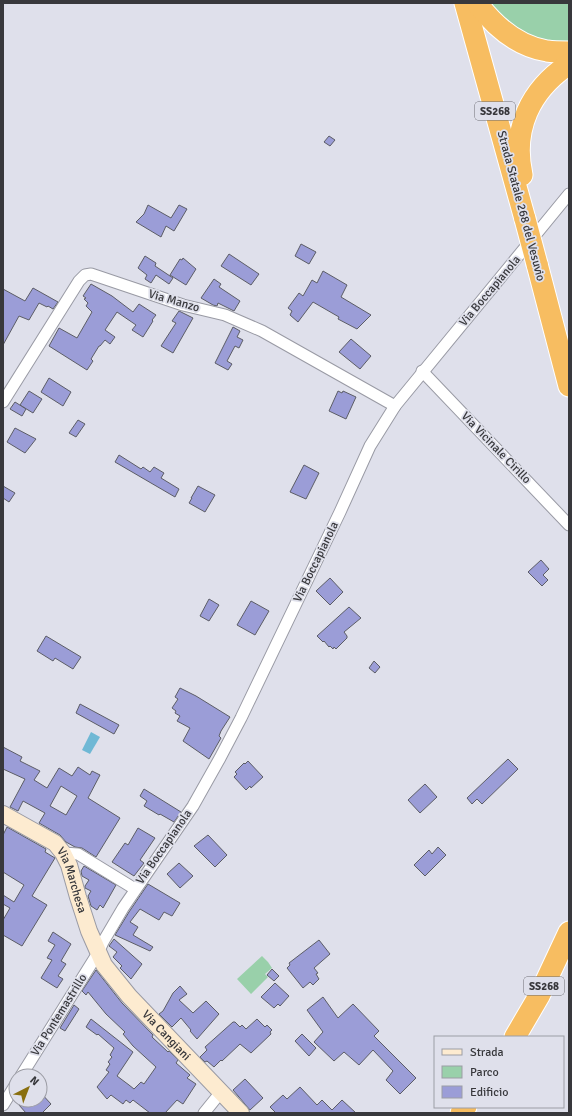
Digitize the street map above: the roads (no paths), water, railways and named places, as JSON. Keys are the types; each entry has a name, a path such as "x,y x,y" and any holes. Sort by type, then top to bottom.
{"highway":[{"name":"Strada Statale 268 del Vesuvio","path":"465,3 525,219 569,386"},
{"path":"477,3 490,20 506,34 528,46 548,51 569,52"},
{"path":"525,219 525,190 520,164 520,143 524,116 537,92 555,74 569,64"},
{"name":"SS268","path":"516,1036 540,996 569,932"}],"street":[{"name":"Via Boccapianola","path":"98,953 135,889 193,806 241,718 370,446 395,406 422,371 569,194"},
{"name":"Via Manzo","path":"3,402 79,281 85,275 91,274 175,303 225,315 244,323 262,331 395,406"},
{"name":"Via Vicinale Cirillo","path":"422,371 569,525"},
{"name":"Via Marchesa","path":"3,814 55,843 63,853 70,865 78,897 98,953"},
{"path":"63,853 78,854 135,889"},
{"name":"Via Pontemastrillo","path":"26,1068 98,953"},
{"name":"Via Cangiani","path":"98,953 104,965 129,996 241,1113"},
{"path":"204,1113 221,1092"}],"water":[{"path":"91,732 100,737 90,754 82,750"}]}
